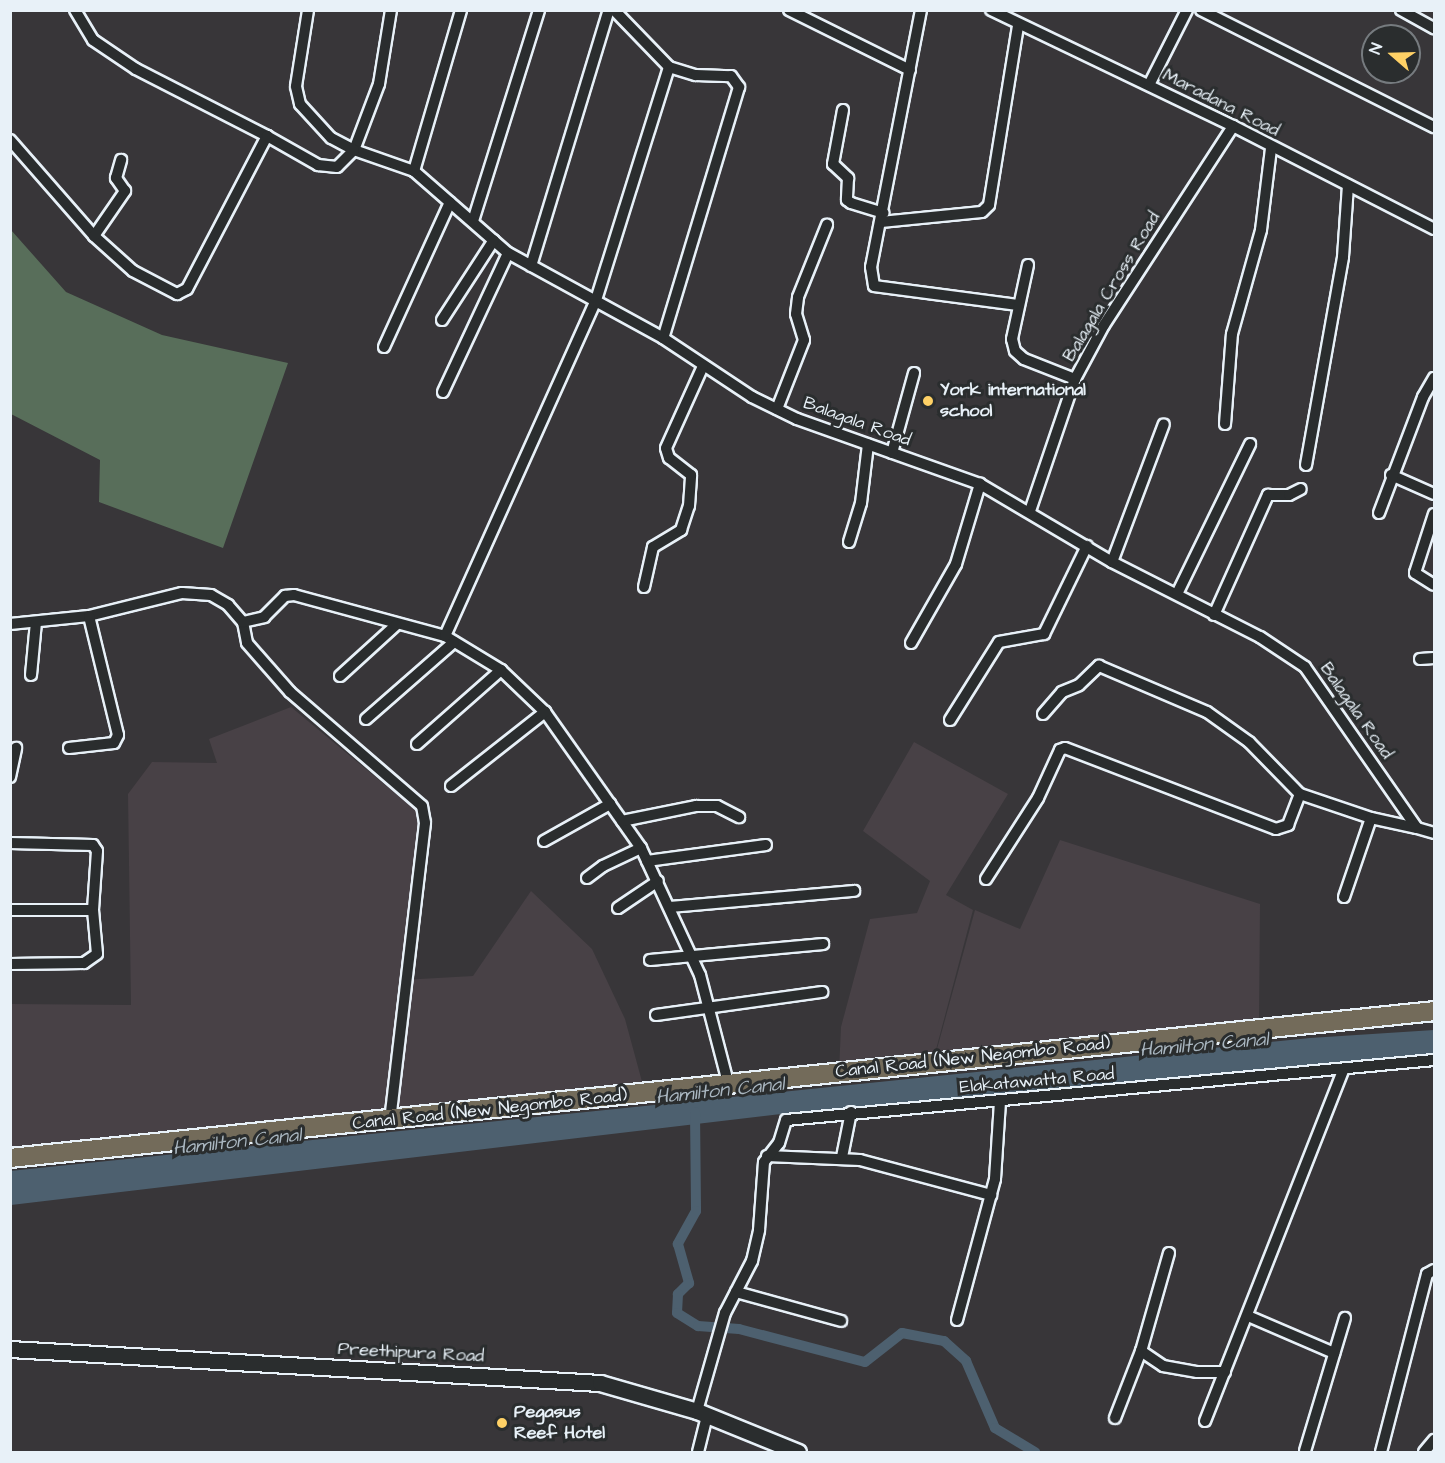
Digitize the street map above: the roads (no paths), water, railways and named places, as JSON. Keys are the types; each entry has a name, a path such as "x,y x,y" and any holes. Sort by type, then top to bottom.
{"main road":[{"name":"Canal Road (New Negombo Road)","path":"10,1158 729,1086 1434,1011"}],"street":[{"path":"75,10 93,40 136,69 267,136 318,165 337,167 354,150 379,84 391,10"},
{"name":"Balagala Road","path":"308,10 296,86 300,104 331,138 354,150 414,171 508,253 663,338 703,366 777,409 892,453 980,483 1112,562 1260,637 1305,667 1417,828"},
{"path":"414,171 461,10"},
{"path":"473,221 539,10"},
{"path":"531,266 609,10"},
{"path":"614,10 669,67 696,75 732,76 739,87 663,338"},
{"path":"789,10 910,69"},
{"path":"921,10 871,267 874,286 1018,305"},
{"name":"Maradana Road","path":"991,10 1018,25 1233,126 1434,229"},
{"path":"1149,85 1187,10"},
{"path":"1201,10 1434,128"},
{"path":"1401,10 1434,28"},
{"path":"843,110 833,164 848,178 847,200 851,203 882,217 982,212 989,205 1018,25"},
{"path":"366,719 450,639 596,300 669,67"},
{"name":"Balagala Cross Road","path":"1030,511 1075,379 1104,325 1233,126"},
{"path":"10,140 94,236 134,271 177,294 187,288 267,136"},
{"path":"1225,424 1232,334 1261,230 1271,147"},
{"path":"94,236 125,191 116,178 121,160"},
{"path":"1306,465 1342,257 1348,186"},
{"path":"384,347 450,202"},
{"path":"777,409 804,340 796,314 798,297 827,225"},
{"path":"442,320 494,240"},
{"path":"443,392 508,253"},
{"path":"1028,265 1012,339 1015,351 1024,359 1075,379"},
{"path":"644,587 654,547 681,530 689,506 691,475 669,458 666,448 703,366"},
{"path":"892,453 914,373"},
{"path":"1379,513 1392,475 1434,378"},
{"path":"1112,562 1164,424"},
{"path":"849,542 861,503 868,444"},
{"path":"1177,594 1250,444"},
{"path":"1392,475 1434,494"},
{"path":"911,643 956,564 980,483"},
{"path":"1214,615 1268,495 1289,495 1301,489"},
{"path":"1434,514 1415,573 1434,585"},
{"path":"950,720 999,642 1044,634 1087,546"},
{"path":"10,624 89,616 182,593 212,595 228,605 243,622 247,643 290,692 422,806 425,823 390,1120"},
{"path":"243,622 264,617 285,596 294,595 450,639 501,670 545,712 641,848 670,907 709,1005 729,1086"},
{"path":"69,748 114,743 118,735 89,616"},
{"path":"30,675 36,622"},
{"path":"340,676 396,625"},
{"path":"1420,660 1434,658"},
{"path":"1043,714 1062,692 1079,685 1099,666 1207,712 1249,742 1300,794 1371,818 1434,833"},
{"path":"417,744 501,670"},
{"path":"451,786 545,712"},
{"path":"10,777 16,748"},
{"path":"986,879 1038,798 1060,750 1065,748 1276,828 1288,825 1300,794"},
{"path":"544,841 610,804"},
{"path":"622,820 696,806 717,806 739,817"},
{"path":"1344,897 1371,818"},
{"path":"10,843 93,845 97,851 93,910 97,954 93,960 10,964"},
{"path":"647,861 766,845"},
{"path":"587,878 603,866 641,848"},
{"path":"618,908 657,881"},
{"path":"670,907 854,891"},
{"path":"10,910 93,910"},
{"path":"650,960 690,954 823,944"},
{"path":"656,1015 709,1005 822,992"},
{"name":"Elakatawatta Road","path":"767,1156 779,1143 786,1120 851,1112 1000,1101 1434,1060"},
{"path":"1205,1421 1343,1070"},
{"path":"957,1320 991,1195 1000,1101"},
{"path":"842,1157 851,1112"},
{"path":"698,1452 702,1413 725,1313 752,1262 759,1230 762,1170 767,1156 842,1157 991,1195"},
{"path":"1114,1418 1141,1351 1169,1253"},
{"path":"1381,1452 1427,1274 1434,1270"},
{"path":"736,1292 841,1321"},
{"path":"1248,1316 1334,1353"},
{"path":"1305,1451 1345,1318"},
{"name":"Preethipura Road","path":"10,1349 600,1383 702,1413 798,1452"},
{"path":"1141,1351 1162,1366 1197,1372 1225,1372"},
{"path":"1424,1452 1434,1440"}],"water":[{"path":"1434,1030 1434,1055 781,1114 11,1205 10,1171 1310,1038"}],"waterway":[{"name":"Hamilton Canal","path":"695,1112 696,1211 678,1244 689,1283 678,1294 677,1313 698,1326 739,1329 865,1362 902,1333 944,1341 966,1361 995,1428 1035,1452"}],"place":[{"name":"York international school","path":"928,401"},
{"name":"Pegasus Reef Hotel","path":"502,1423"}]}
